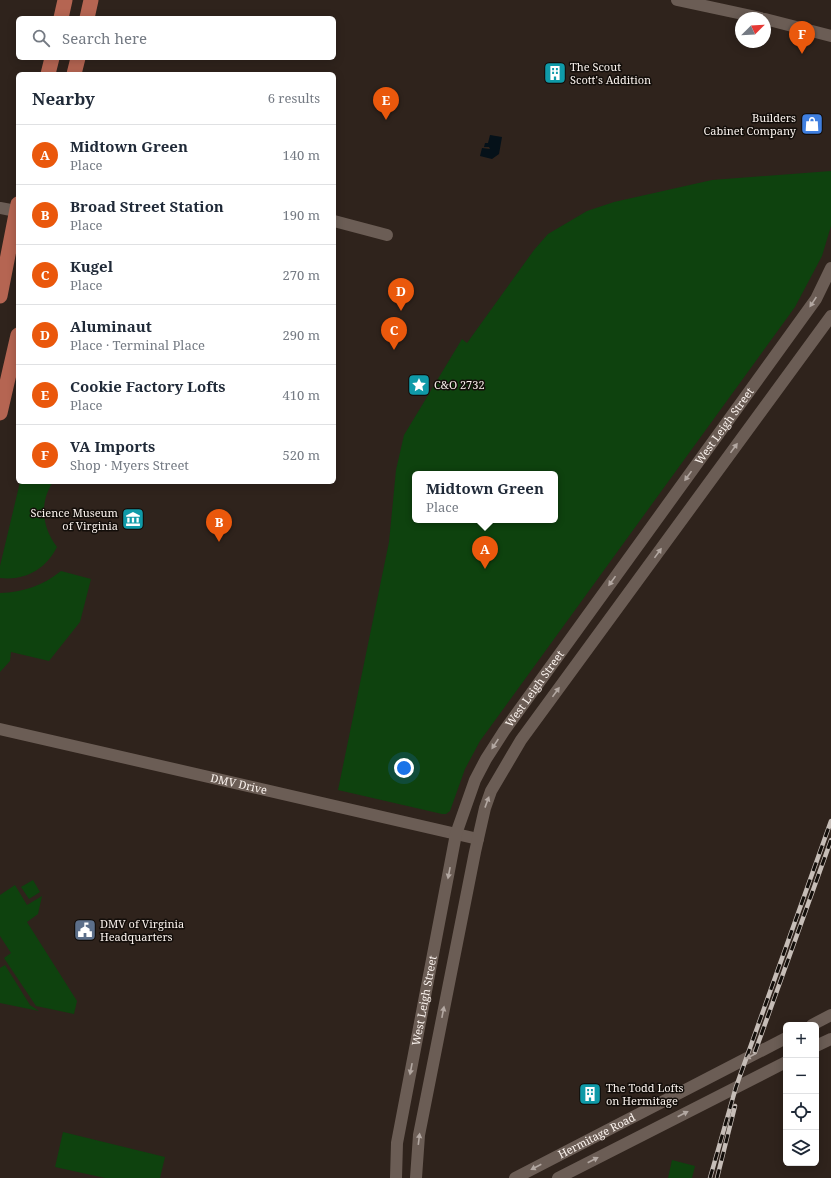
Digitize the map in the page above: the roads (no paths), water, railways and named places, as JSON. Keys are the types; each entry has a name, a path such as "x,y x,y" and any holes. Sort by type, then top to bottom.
{"main road":[{"path":"61,16 65,0"},
{"path":"87,16 91,0"},
{"path":"48,72 52,60"},
{"path":"74,72 78,60"},
{"path":"0,296 16,213"},
{"path":"0,413 2,394 16,342"}],"street":[{"path":"677,0 735,12"},
{"path":"771,21 831,36"},
{"path":"0,208 16,208"},
{"path":"336,222 387,235"},
{"name":"West Leigh Street","path":"396,1178 397,1143 456,834 475,780 493,748 816,299 831,268"},
{"name":"West Leigh Street","path":"416,1178 419,1135 478,839 485,808 491,792 521,740 831,316"},
{"name":"DMV Drive","path":"0,728 478,839"},
{"path":"818,1022 831,1015"},
{"path":"819,1045 831,1039"},
{"name":"Hermitage Road","path":"515,1178 783,1040"},
{"name":"Hermitage Road","path":"558,1178 783,1064"}],"railway":[{"path":"710,1178 736,1087 831,821"},
{"path":"755,1052 831,840"},
{"path":"717,1178 735,1106"}],"place":[{"name":"VA Imports","path":"802,54"},
{"name":"The Scout Scott's Addition","path":"555,73"},
{"name":"Cookie Factory Lofts","path":"386,120"},
{"name":"Builders Cabinet Company","path":"812,124"},
{"name":"Aluminaut","path":"401,311"},
{"name":"Kugel","path":"394,350"},
{"name":"C&O 2732","path":"419,385"},
{"name":"Science Museum of Virginia","path":"133,519"},
{"name":"Broad Street Station","path":"219,542"},
{"name":"Midtown Green","path":"485,569"},
{"name":"DMV of Virginia Headquarters","path":"85,930"},
{"name":"The Todd Lofts on Hermitage","path":"590,1094"}]}
